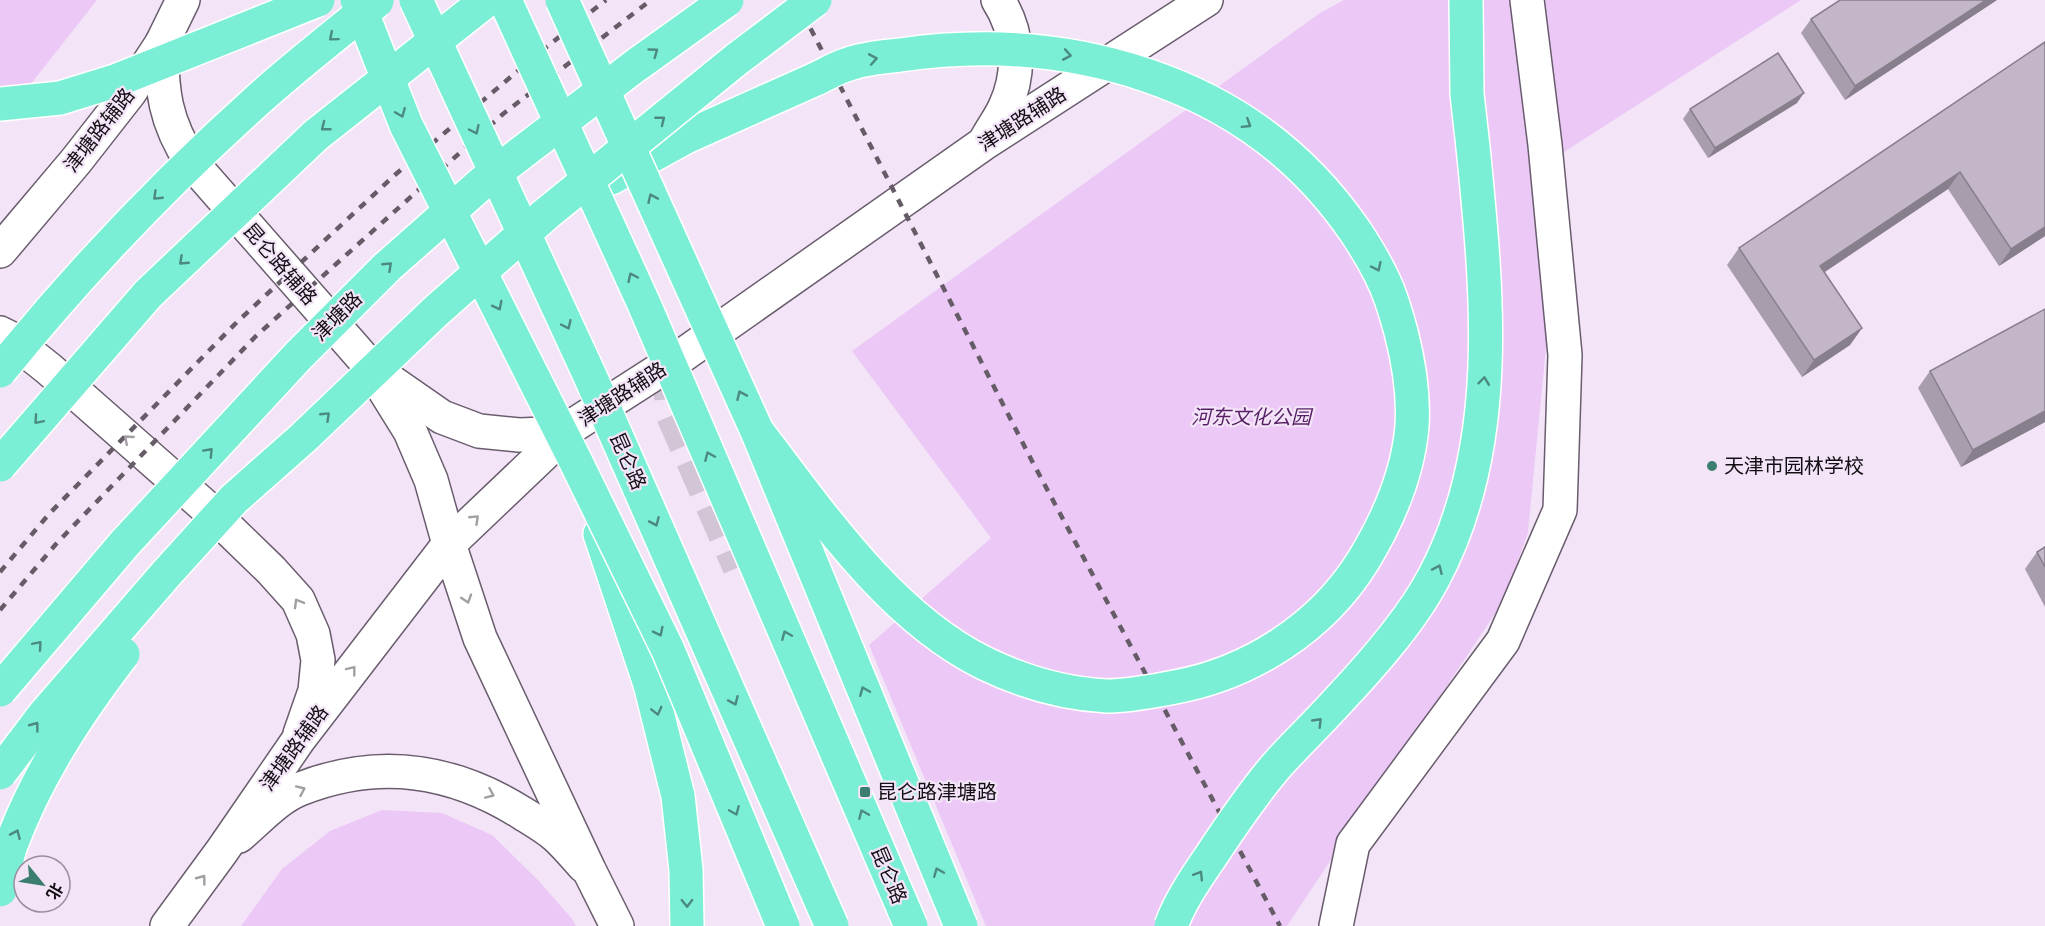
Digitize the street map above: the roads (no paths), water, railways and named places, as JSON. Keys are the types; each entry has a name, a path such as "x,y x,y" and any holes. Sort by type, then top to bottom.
{"highway":[{"path":"0,104 60,98 115,81 318,0"},
{"path":"357,0 406,124 574,440 668,650 783,926"},
{"path":"0,370 53,305 152,201 261,97 378,0"},
{"name":"昆仑路","path":"416,0 591,376 832,926"},
{"path":"0,465 148,294 316,135 487,0"},
{"name":"昆仑路","path":"505,0 644,304 911,926"},
{"path":"562,0 758,431 961,926"},
{"name":"津塘路","path":"0,690 133,535 298,355 387,267 482,183 635,66 727,0"},
{"path":"0,773 44,715 166,574 234,500 303,438 436,311 546,214 737,59 815,0"},
{"path":"1171,926 1176,912 1243,808 1278,765 1396,635 1434,578 1460,519 1477,448 1486,364 1483,246 1467,94 1466,0"},
{"path":"546,214 686,137 850,63 940,49 1012,49 1069,55 1130,69 1199,97 1261,133 1310,174 1333,200 1372,258 1391,297 1412,382 1412,428 1405,466 1383,528 1350,581 1316,617 1288,640 1258,659 1227,672 1193,684 1109,696 1067,691 1025,680 981,661 928,627 879,583 847,547 758,431"},
{"path":"0,890 10,846 32,797 52,758 87,703 149,621 303,438"},
{"path":"574,440 650,684 675,784 686,870 687,926"}],"street":[{"name":"津塘路辅路","path":"0,251 76,161 129,92 162,43 183,0"},
{"path":"983,144 1005,107 1015,75 1015,40 1006,12 998,0"},
{"name":"津塘路辅路","path":"166,926 222,851 299,739 449,544 574,440 683,354 983,144 1206,0"},
{"path":"1336,926 1353,844 1503,641 1560,510 1565,355 1545,145 1527,0"},
{"name":"昆仑路辅路","path":"162,43 162,75 168,116 177,141 192,163 369,365 410,432 431,480 480,638 617,926"},
{"path":"0,333 10,338 49,369 217,518 271,570 298,600 313,634 318,660 315,691 299,739"},
{"path":"369,365 441,417 479,431 519,435 545,434 574,440"},
{"path":"222,851 270,808 299,789 369,772 406,771 436,775 466,784 499,799 556,836 589,870"}],"tunnel":[{"path":"676,367 670,390 672,414 739,567"}],"railway":[{"path":"0,572 49,514 237,322 396,174 539,53 606,0"},
{"path":"0,610 56,544 256,336 503,114 651,0"},
{"path":"796,0 1032,461 1280,926"}],"place":[{"name":"天津市园林学校","path":"1712,466"},
{"name":"昆仑路津塘路","path":"865,792"}],"park label":[{"name":"河东文化公园","path":"1251,417"}]}
